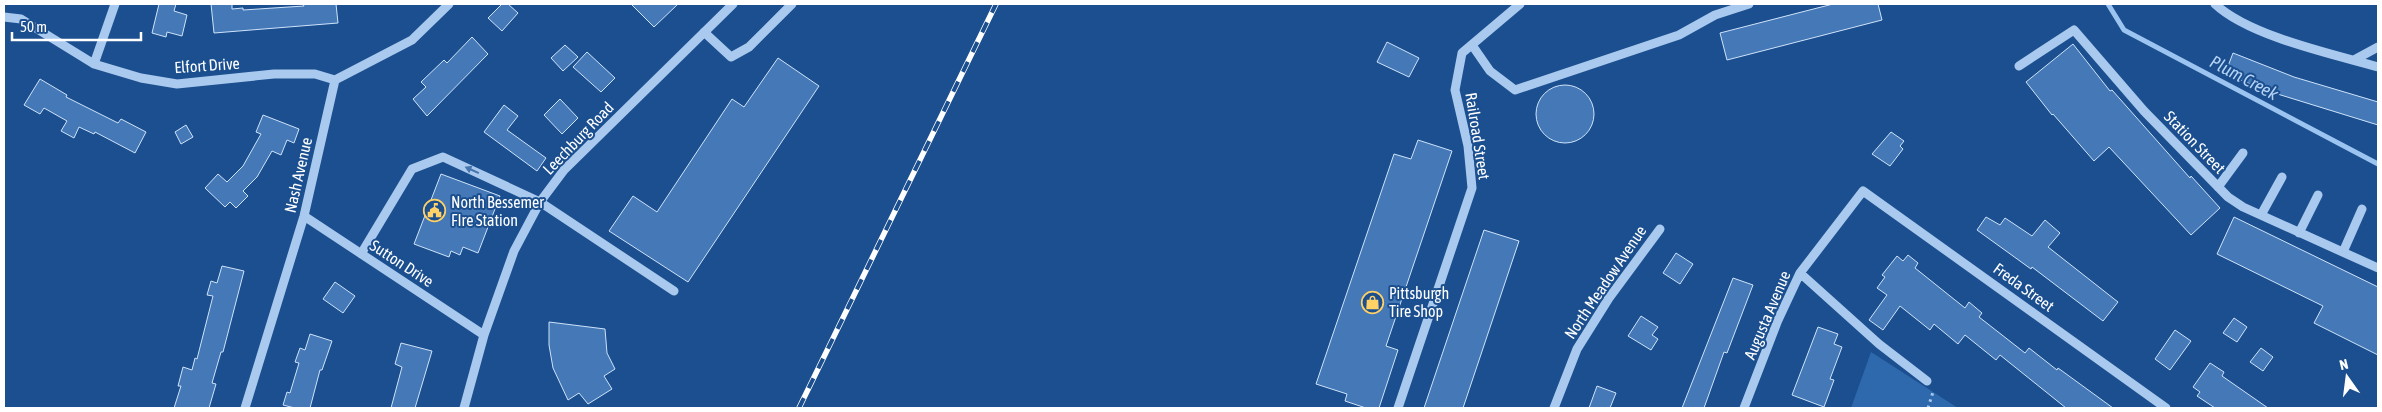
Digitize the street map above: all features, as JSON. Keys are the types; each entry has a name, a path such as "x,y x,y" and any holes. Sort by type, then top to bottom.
{"street":[{"path":"94,64 115,4"},
{"path":"335,80 412,40 449,4"},
{"name":"Leechburg Road","path":"464,408 484,334 514,251 540,202 564,170 733,4"},
{"path":"704,32 731,58 749,47 792,4"},
{"name":"Railroad Street","path":"1398,408 1472,188 1468,146 1455,90 1462,53 1520,4"},
{"path":"1472,45 1490,71 1515,90 1679,35 1715,15 1749,4"},
{"path":"2216,4 2228,16 2249,26 2378,67"},
{"name":"Elfort Drive","path":"4,17 21,19 94,64 141,78 177,84 274,74 315,74 335,80"},
{"name":"Station Street","path":"2020,66 2074,30 2144,111 2218,187 2243,207 2378,268"},
{"path":"2354,60 2378,47"},
{"name":"Nash Avenue","path":"245,408 304,216 335,80"},
{"path":"2218,187 2243,154"},
{"path":"361,254 412,169 443,157 540,202 674,291"},
{"path":"2261,215 2282,177"},
{"name":"Augusta Avenue","path":"1744,408 1778,320 1800,273 1864,191"},
{"name":"Freda Street","path":"1864,191 2166,408"},
{"path":"2300,233 2318,195"},
{"path":"2343,252 2362,209"},
{"name":"Sutton Drive","path":"304,216 484,334"},
{"name":"North Meadow Avenue","path":"1554,408 1577,349 1610,298 1660,229"},
{"path":"1800,273 1879,344 1927,380"}],"shaded area":[{"path":"1871,352 1958,408 1851,408"}],"building":[{"path":"159,4 176,4 174,11 187,15 182,36 167,32 166,37 152,33"},
{"path":"211,4 232,4 232,9 243,8 243,10 304,6 303,4 336,4 338,23 214,33"},
{"path":"502,4 508,4 518,13 502,31 488,18"},
{"path":"631,4 678,4 654,27"},
{"path":"1833,4 1878,4 1882,20 1727,60 1720,33"},
{"path":"472,37 488,54 427,116 413,99 426,87 421,82 444,60 447,63"},
{"path":"1387,42 1419,58 1409,77 1377,62"},
{"path":"2073,44 2110,91 2112,90 2190,178 2191,176 2220,208 2191,235 2109,147 2094,161 2052,115 2026,82"},
{"path":"565,45 578,57 563,71 551,58"},
{"path":"587,52 615,78 601,92 573,67"},
{"path":"2233,53 2294,77 2378,102 2378,125 2271,92 2225,74"},
{"path":"778,58 819,86 688,282 609,231 633,196 657,212 732,99 744,107"},
{"path":"40,79 67,95 66,97 118,123 121,119 146,132 135,153 95,132 94,134 79,127 74,138 61,131 67,121 44,108 40,114 24,105"},
{"path":"1565,85 1576,87 1589,98 1594,114 1592,125 1581,138 1565,143 1554,141 1541,130 1536,114 1538,103 1549,90"},
{"path":"560,99 578,118 562,134 544,115"},
{"path":"504,105 518,116 507,130 546,158 537,171 484,132"},
{"path":"263,115 299,129 294,143 287,140 281,155 272,151 257,177 243,191 248,196 236,208 230,202 225,207 205,188 218,174 227,182 243,166 261,134 256,132"},
{"path":"186,125 193,137 181,144 175,132"},
{"path":"1891,132 1904,141 1900,146 1903,149 1890,166 1872,154"},
{"name":"Pittsburgh Tire Shop","path":"1418,140 1452,151 1386,346 1398,350 1379,408 1366,408 1345,401 1347,394 1316,384 1394,154 1411,159"},
{"path":"441,174 500,196 478,253 463,247 460,255 451,251 449,257 414,244"},
{"path":"1986,217 2000,225 2005,218 2032,236 2045,220 2060,233 2048,247 2118,302 2103,321 2032,267 2031,269 1977,230"},
{"path":"2234,217 2378,287 2378,355 2314,323 2323,306 2217,254"},
{"path":"1484,230 1519,241 1463,408 1424,408"},
{"path":"1676,253 1693,264 1680,284 1663,273"},
{"path":"1908,255 1918,263 1915,268 1965,308 1969,302 1982,313 1979,317 2025,353 2029,348 2057,370 2058,368 2113,408 2066,408 2000,355 1996,360 1965,335 1958,344 1934,324 1930,330 1900,306 1883,330 1869,320 1887,295 1877,288 1885,277 1882,275 1897,256 1903,261"},
{"path":"222,266 244,271 223,352 221,352 212,383 216,384 209,408 174,408 181,386 178,386 183,367 192,370 195,358 197,359 213,296 207,295 211,281 217,283"},
{"path":"1733,278 1753,285 1727,353 1724,352 1704,408 1682,408"},
{"path":"335,282 355,296 343,313 323,299"},
{"path":"1641,316 1658,327 1652,335 1658,339 1651,350 1628,336"},
{"path":"2234,318 2247,327 2237,342 2223,333"},
{"path":"549,322 605,329 607,353 615,369 604,376 612,389 588,404 579,393 568,400 553,368 549,345"},
{"path":"1818,327 1838,334 1834,344 1842,347 1830,379 1834,380 1824,407 1792,395"},
{"path":"2175,330 2191,341 2170,370 2155,359"},
{"path":"310,334 332,341 322,370 320,370 310,408 295,408 283,405 287,392 290,393 299,363 295,362 300,348 305,350"},
{"path":"401,343 432,351 415,408 391,408 402,367 395,364"},
{"path":"2261,348 2273,357 2263,371 2250,362"},
{"path":"2210,363 2224,372 2222,376 2268,408 2215,408 2197,396 2200,392 2193,387"},
{"path":"1597,386 1616,393 1610,408 1589,408"}],"waterway":[{"name":"Plum Creek","path":"2108,4 2124,30 2378,164"}],"railway":[{"path":"799,408 996,4"}],"place":[{"name":"North Bessemer FIre Station","path":"435,211"},
{"name":"Pittsburgh Tire Shop","path":"1373,302"}]}
